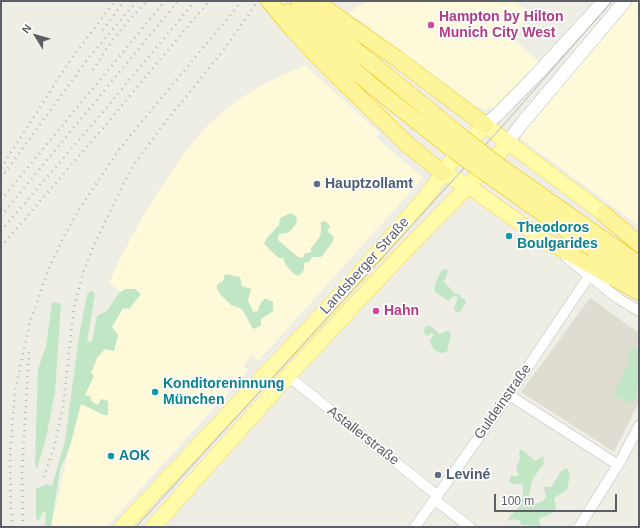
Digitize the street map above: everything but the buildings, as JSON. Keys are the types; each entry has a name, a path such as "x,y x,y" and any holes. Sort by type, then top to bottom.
{"highway":[{"path":"269,1 320,60 407,144 443,173"},
{"path":"275,1 370,84 487,175 596,243 639,264"},
{"path":"300,1 429,112 596,243 639,280"},
{"path":"315,1 485,125"},
{"path":"604,214 639,244"},
{"path":"544,240 566,250 639,292"}],"main road":[{"name":"Landsberger Straße","path":"122,527 331,304 413,213 454,158 538,73 604,1"},
{"name":"Landsberger Straße","path":"153,527 288,376 401,254 499,154 625,1"},
{"path":"485,125 604,214"},
{"path":"443,173 468,186 544,240"}],"street":[{"path":"604,214 639,236"},
{"path":"544,240 589,276 639,311"},
{"name":"Guldeinstraße","path":"415,527 509,395 589,276"},
{"name":"Astallerstraße","path":"288,376 437,498 470,527"},
{"path":"509,395 618,465"},
{"path":"579,527 618,465 639,426"}],"shaded area":[{"path":"366,1 515,1 530,14 510,36 539,62 497,107 485,110 475,106 349,13"},
{"path":"623,1 639,1 639,226 512,132"},
{"path":"307,64 307,67 379,133 376,137 423,178 259,360 252,355 243,366 248,370 243,376 106,527 51,527 83,389 110,319 129,297 109,283 143,216 183,155 204,129 241,98 264,84"},
{"path":"590,298 639,333 639,402 614,452 521,392"}],"green space":[{"path":"291,213 296,216 297,222 288,233 279,234 278,240 298,257 303,258 304,254 311,252 311,248 319,238 321,232 321,222 324,221 328,223 330,227 327,231 334,237 332,243 321,257 312,257 309,262 304,263 304,270 299,276 294,274 286,265 283,258 279,258 264,243 279,225 280,218"},
{"path":"446,268 448,271 444,282 456,294 459,294 461,298 465,299 466,302 460,312 456,312 454,309 458,297 454,296 448,301 434,291 435,284 441,271"},
{"path":"225,274 240,277 242,286 251,289 248,300 253,312 258,311 260,304 265,298 273,302 273,311 261,319 261,326 253,329 242,309 231,305 220,294 217,289 217,285 223,281"},
{"path":"125,289 135,289 141,294 129,309 123,308 112,327 118,335 114,351 105,349 97,358 91,373 94,376 85,395 90,396 92,402 98,405 101,399 108,401 108,415 104,415 81,404 71,443 60,470 51,527 45,527 46,512 43,511 39,521 36,518 36,489 46,484 52,486 65,441 79,337 87,294 92,290 95,294 87,342 92,341 97,316 107,311 118,294"},
{"path":"52,302 61,304 55,392 46,438 37,469 35,465 38,369 46,346"},
{"path":"429,325 440,334 447,331 450,332 451,335 447,352 440,353 431,345 430,340 434,335 431,333 428,336 425,335 424,331 425,327"},
{"path":"632,347 639,350 639,388 632,404 614,395 630,360 626,358"},
{"path":"520,449 535,461 543,456 544,463 532,480 529,494 530,506 543,501 546,497 544,487 551,487 561,471 567,468 570,474 567,490 554,498 556,507 551,514 540,518 539,520 541,527 521,525 520,521 514,519 508,521 509,517 519,507 523,496 523,485 509,482 511,476 519,476 516,469 520,459"}],"tram line":[{"path":"136,527 507,121 612,1"}],"railway":[{"path":"1,168 71,59 115,1"},
{"path":"103,30 124,1"},
{"path":"1,178 90,56 137,1"},
{"path":"93,70 123,27 147,1"},
{"path":"1,200 165,1"},
{"path":"1,216 178,1"},
{"path":"1,231 195,1"},
{"path":"1,247 209,1"},
{"path":"13,527 11,510 10,456 15,391 30,322 49,268 64,236 80,208 120,148 242,1"},
{"path":"44,477 54,447 63,407 74,307 84,270 95,243 135,163 164,124 223,51 258,1"},
{"path":"23,527 22,471 29,351"}],"place":[{"name":"Hampton by Hilton Munich City West","path":"431,25"},
{"name":"Hauptzollamt","path":"317,184"},
{"name":"Theodoros Boulgarides","path":"509,236"},
{"name":"Hahn","path":"376,311"},
{"name":"Konditoreninnung München","path":"155,392"},
{"name":"AOK","path":"111,456"},
{"name":"Leviné","path":"438,475"}]}
